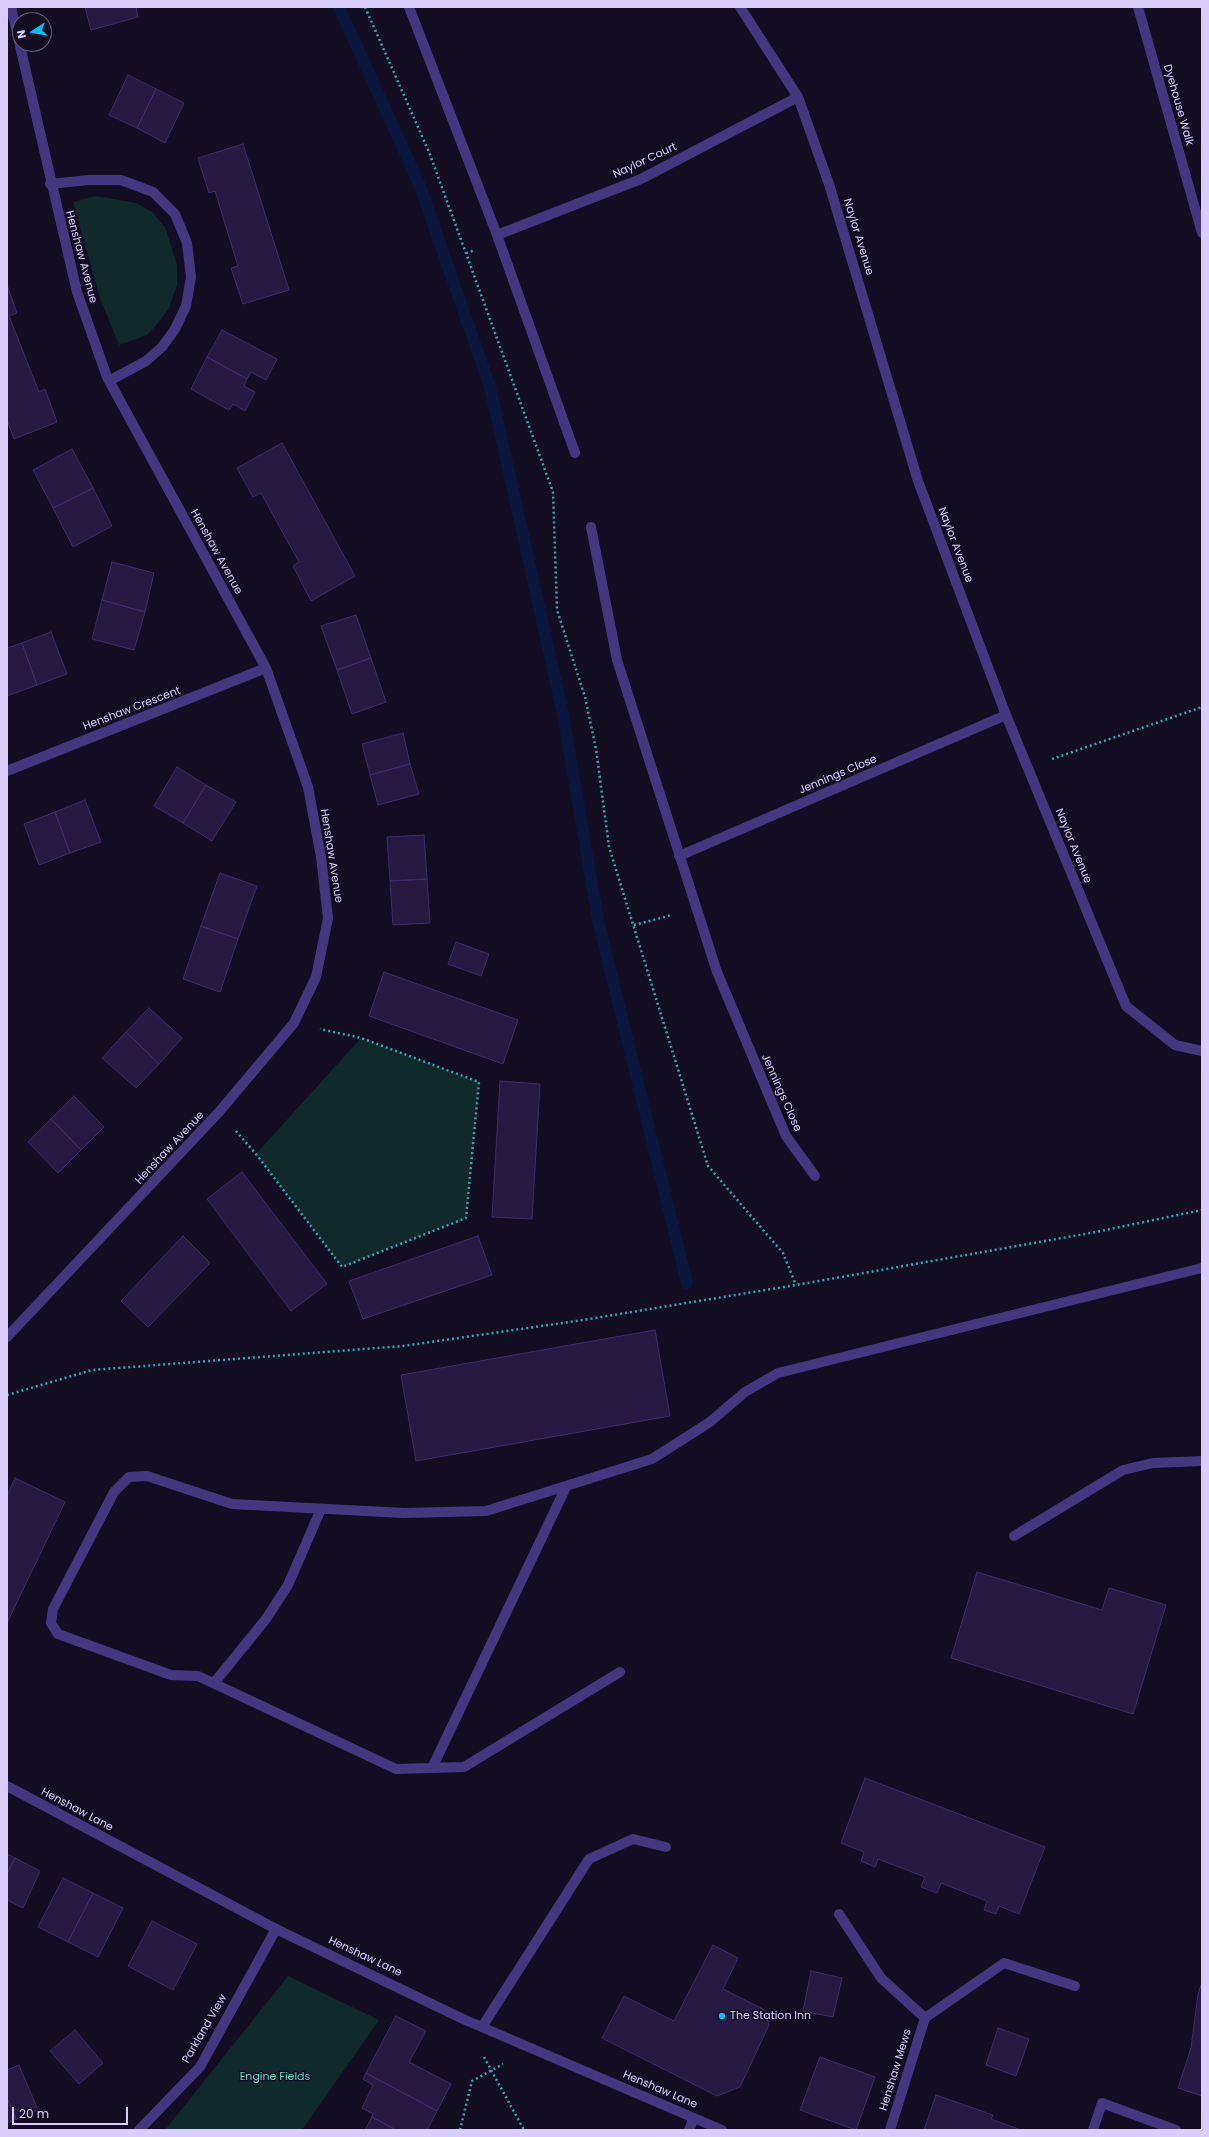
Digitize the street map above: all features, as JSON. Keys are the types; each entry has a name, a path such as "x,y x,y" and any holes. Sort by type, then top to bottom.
{"street":[{"name":"Henshaw Avenue","path":"7,1337 219,1112 294,1023 316,977 328,918 321,857 308,787 266,668 109,381 77,292 50,184 11,7"},
{"path":"409,7 497,235 575,453"},
{"name":"Naylor Avenue","path":"740,7 798,97 829,184 918,481 1006,715 1126,1006 1175,1045 1202,1051"},
{"name":"Dyehouse Walk","path":"1138,7 1202,233"},
{"name":"Naylor Court","path":"497,235 641,178 798,97"},
{"path":"50,184 89,180 121,180 153,192 175,214 187,243 191,277 186,306 175,329 162,347 146,361 109,381"},
{"name":"Jennings Close","path":"591,527 617,660 717,972 786,1136 815,1176"},
{"name":"Henshaw Crescent","path":"7,771 266,668"},
{"name":"Jennings Close","path":"679,856 1006,715"},
{"path":"620,1672 464,1767 396,1769 198,1676 170,1675 58,1634 52,1623 53,1609 114,1492 129,1477 147,1476 232,1504 404,1513 486,1511 652,1459 710,1422 745,1392 778,1373 1202,1268"},
{"path":"1014,1536 1123,1470 1153,1463 1202,1461"},
{"path":"432,1768 566,1487"},
{"path":"214,1683 266,1619 288,1585 321,1509"},
{"name":"Henshaw Lane","path":"7,1786 276,1929 463,2019 722,2130"},
{"path":"482,2027 589,1859 633,1839 666,1847"},
{"path":"839,1914 881,1978 925,2018 1004,1963 1076,1986"},
{"name":"Parkland View","path":"139,2130 200,2067 276,1929"},
{"name":"Henshaw Mews","path":"890,2130 925,2018"},
{"path":"1092,2130 1102,2103 1176,2130"},
{"path":"689,2130 694,2118"}],"path":[{"path":"365,7 428,152 553,492 557,610 588,712 596,749 608,848 634,925 708,1166 783,1253 796,1285"},
{"path":"1027,768 1202,707"},
{"path":"634,925 677,913"},
{"path":"219,1112 256,1154 342,1267 466,1218 479,1082 361,1038 294,1023"},
{"path":"7,1395 92,1370 403,1346 583,1320 796,1285 1096,1232 1202,1210"},
{"path":"463,2019 524,2130"},
{"path":"460,2130 472,2081 531,2048"}],"green space":[{"path":"96,196 136,203 152,212 165,227 177,265 177,285 169,308 159,322 147,335 119,345 100,298 73,202"},
{"path":"361,1038 479,1082 466,1218 342,1267 256,1154"},
{"name":"Engine Fields","path":"288,1976 379,2020 302,2130 165,2130"}],"building":[{"path":"85,7 136,7 138,17 91,30"},
{"path":"128,75 156,89 137,128 109,115"},
{"path":"156,89 184,103 165,143 137,128"},
{"path":"243,144 289,290 243,304 231,268 238,266 215,191 209,193 198,158"},
{"path":"7,285 17,313 9,316 39,392 45,389 57,422 14,439 7,420"},
{"path":"222,330 277,359 266,380 251,372 247,379 207,357"},
{"path":"207,357 247,379 244,386 255,392 245,411 233,404 229,410 191,389"},
{"path":"282,443 355,576 311,601 293,566 299,562 261,493 253,497 237,468"},
{"path":"72,449 93,488 53,508 33,470"},
{"path":"93,488 112,526 73,547 53,508"},
{"path":"112,562 154,573 145,612 102,600"},
{"path":"102,600 145,612 134,650 92,639"},
{"path":"356,615 371,658 337,670 321,626"},
{"path":"51,632 67,674 37,685 22,643"},
{"path":"22,643 37,685 7,696 7,648"},
{"path":"371,658 386,702 352,714 337,670"},
{"path":"403,733 410,764 370,775 362,744"},
{"path":"410,764 419,794 378,805 370,775"},
{"path":"177,767 206,785 183,823 154,806"},
{"path":"206,785 236,802 212,841 183,823"},
{"path":"85,800 101,842 70,853 55,812"},
{"path":"55,812 70,853 39,865 24,824"},
{"path":"424,835 427,879 390,881 387,837"},
{"path":"220,873 257,886 238,939 201,926"},
{"path":"427,879 430,923 393,925 390,881"},
{"path":"201,926 238,939 220,992 183,979"},
{"path":"456,942 489,954 481,976 448,964"},
{"path":"384,972 518,1020 503,1064 369,1016"},
{"path":"149,1008 182,1038 159,1064 126,1032"},
{"path":"126,1032 159,1064 136,1088 102,1058"},
{"path":"500,1081 540,1084 532,1219 492,1217"},
{"path":"74,1096 104,1127 81,1150 51,1119"},
{"path":"51,1119 81,1150 58,1173 28,1142"},
{"path":"242,1172 327,1284 291,1311 207,1199"},
{"path":"183,1236 210,1263 148,1327 121,1301"},
{"path":"478,1236 492,1275 363,1319 349,1281"},
{"path":"655,1330 670,1416 416,1461 401,1375"},
{"path":"15,1478 65,1502 7,1623 7,1496"},
{"path":"977,1572 1102,1610 1109,1588 1166,1605 1133,1714 951,1658"},
{"path":"865,1778 1045,1847 1019,1914 999,1906 996,1914 984,1910 987,1901 941,1883 937,1893 921,1887 925,1877 878,1859 875,1867 861,1861 864,1852 841,1843"},
{"path":"7,1854 15,1858 7,1874"},
{"path":"15,1858 40,1871 23,1908 7,1900 7,1874"},
{"path":"63,1878 93,1893 68,1942 38,1927"},
{"path":"93,1893 123,1908 98,1957 68,1942"},
{"path":"152,1921 197,1944 173,1990 128,1966"},
{"name":"The Station Inn","path":"713,1945 738,1958 723,1989 765,2010 769,2025 740,2087 717,2096 602,2038 624,1996 674,2021"},
{"path":"811,1971 842,1978 833,2017 803,2011"},
{"path":"1202,1982 1202,2096 1178,2088 1191,2048 1198,1994"},
{"path":"396,2016 426,2031 409,2062 451,2084 437,2111 366,2073"},
{"path":"998,2028 1029,2039 1016,2076 986,2065"},
{"path":"75,2030 103,2063 79,2084 50,2051"},
{"path":"820,2057 875,2077 856,2130 800,2110"},
{"path":"19,2065 38,2110 16,2119 7,2098 7,2070"},
{"path":"366,2073 437,2111 427,2130 396,2130 372,2117 373,2114 362,2108 373,2085 363,2079"},
{"path":"936,2095 993,2115 991,2119 1021,2130 924,2130"},
{"path":"7,2098 16,2119 7,2123"},
{"path":"372,2117 396,2130 365,2130"}],"waterway":[{"path":"339,7 420,186 490,387 563,714 598,920 687,1283"}],"place":[{"name":"The Station Inn","path":"722,2016"}]}
